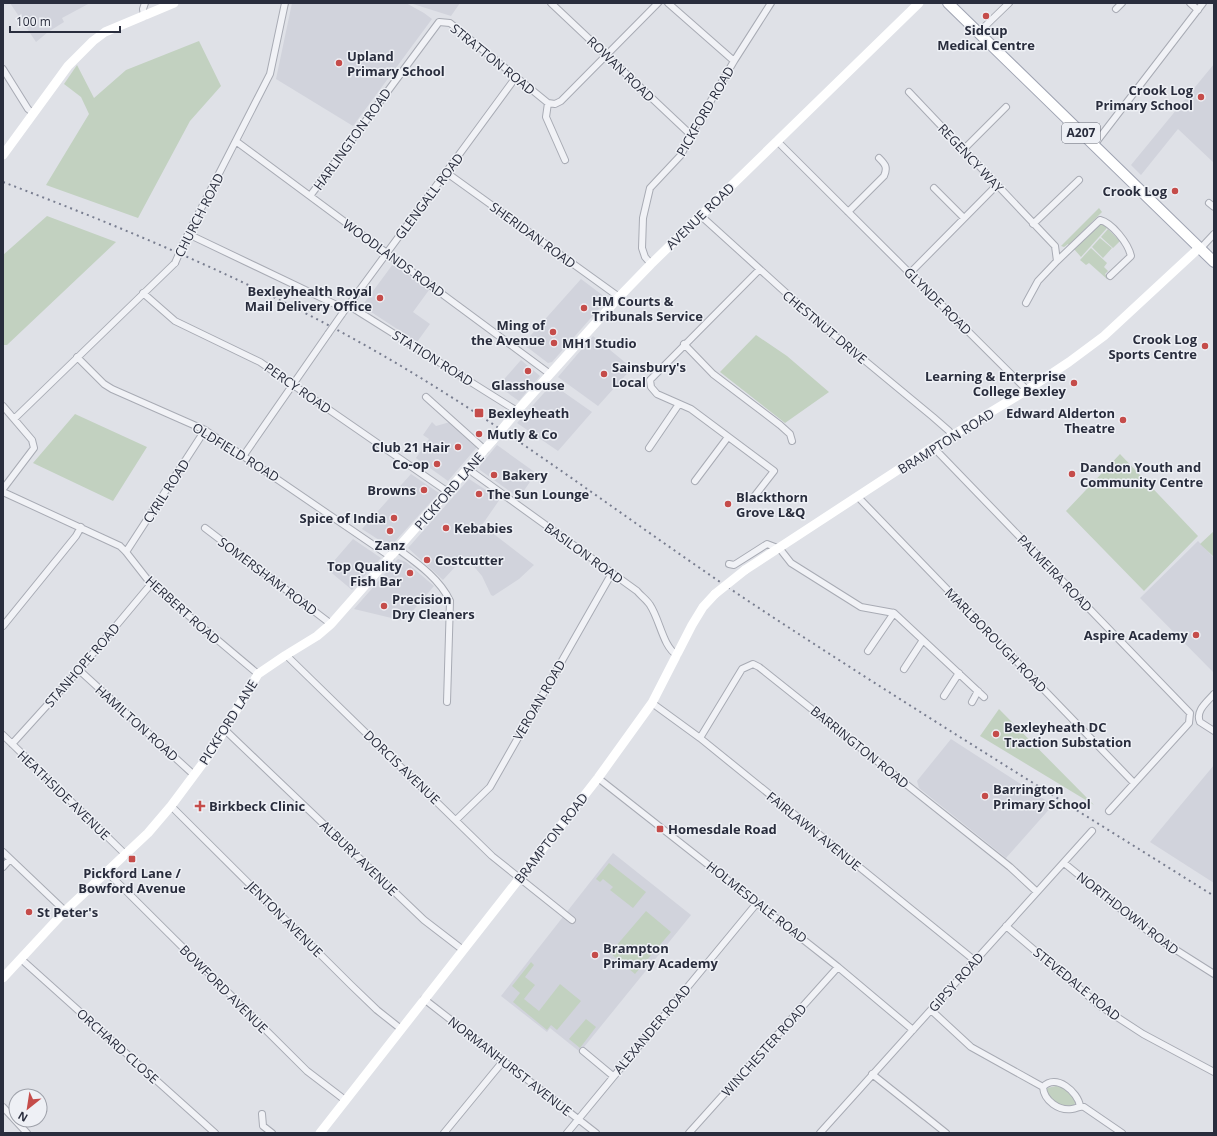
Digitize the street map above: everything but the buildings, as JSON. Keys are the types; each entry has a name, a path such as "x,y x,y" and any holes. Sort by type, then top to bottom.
{"main road":[{"name":"A207","path":"948,3 1214,262"}],"street":[{"path":"144,16 143,9 145,3"},
{"path":"3,155 68,66 93,41 104,32 174,3"},
{"name":"CHURCH ROAD","path":"14,419 176,263 187,236 237,142 270,74 285,3"},
{"name":"ROWAN ROAD","path":"551,3 690,135"},
{"path":"565,160 546,117 548,104 555,104 561,101 658,3"},
{"path":"668,3 734,61"},
{"name":"PICKFORD ROAD","path":"651,264 645,257 642,248 642,218 650,188 681,155 690,135 734,61 772,3"},
{"name":"AVENUE ROAD","path":"493,440 619,297 651,264 918,3"},
{"path":"978,33 1009,3"},
{"path":"1116,9 1122,3"},
{"path":"1190,3 1198,10"},
{"path":"1094,145 1203,3"},
{"name":"STRATTON ROAD","path":"436,24 443,21 450,23 548,104"},
{"name":"HARLINGTON ROAD","path":"310,196 436,24"},
{"path":"3,69 28,109 33,113"},
{"name":"GLENGALL ROAD","path":"244,455 386,252 447,173 516,77"},
{"name":"REGENCY WAY","path":"909,92 996,186 1055,246 1057,261"},
{"path":"963,150 1006,107"},
{"name":"GLYNDE ROAD","path":"777,141 1027,390"},
{"name":"WOODLANDS ROAD","path":"237,142 550,374"},
{"path":"848,212 884,176 887,171 886,165 879,158"},
{"name":"SHERIDAN ROAD","path":"447,173 619,297"},
{"path":"1033,224 1079,180"},
{"path":"910,273 996,186"},
{"path":"934,188 964,218"},
{"name":"CHESTNUT DRIVE","path":"700,215 817,321 949,431 952,436"},
{"path":"1026,303 1038,281 1100,220 1106,221 1129,248 1131,256 1110,276"},
{"path":"1200,249 1214,234"},
{"name":"STATION ROAD","path":"187,236 345,310 517,411"},
{"name":"BRAMPTON ROAD","path":"320,1133 598,778 652,703 703,607 745,570 858,498 933,447 1027,390 1104,336 1200,249"},
{"path":"754,498 774,471 692,409 657,394 651,387 650,380 759,270"},
{"name":"PERCY ROAD","path":"144,293 175,321 260,362 448,492"},
{"path":"684,344 714,374 780,425 790,434 792,441"},
{"name":"OLDFIELD ROAD","path":"77,357 104,384 112,389 205,430 244,455 391,557"},
{"path":"426,397 485,450"},
{"path":"649,448 680,404"},
{"path":"3,406 32,440 34,448 3,490"},
{"name":"CYRIL ROAD","path":"126,552 205,430"},
{"path":"695,481 728,437"},
{"name":"PICKFORD LANE","path":"3,978 65,911 126,855 148,833 171,806 212,751 258,674 317,636 331,624 493,440"},
{"name":"PALMEIRA ROAD","path":"933,447 1188,710 1191,718 1189,723 1134,783"},
{"name":"BASILON ROAD","path":"468,470 637,591 650,605 662,629 667,647 670,651 677,655"},
{"name":"HERBERT ROAD","path":"3,490 120,546 151,584 258,674"},
{"name":"MARLBOROUGH ROAD","path":"858,498 1134,783"},
{"path":"3,626 76,536 81,527"},
{"name":"SOMERSHAM ROAD","path":"206,528 331,624"},
{"path":"729,564 734,565 767,544 780,549 791,563 861,607 894,613 984,697"},
{"path":"398,548 441,585 450,601 447,702"},
{"name":"VEROAN ROAD","path":"456,820 490,787 612,573"},
{"name":"STANHOPE ROAD","path":"12,744 79,670 151,584"},
{"path":"868,651 894,613"},
{"path":"904,670 923,640"},
{"name":"DORCIS AVENUE","path":"286,655 492,856 572,920"},
{"name":"BARRINGTON ROAD","path":"700,738 742,669 753,664 760,667 1010,867 1037,892"},
{"name":"HAMILTON ROAD","path":"79,670 194,775"},
{"path":"944,696 959,673"},
{"path":"972,702 978,691"},
{"path":"1214,694 1200,709 1198,717 1200,722 1214,731"},
{"name":"FAIRLAWN AVENUE","path":"652,703 700,738 974,960"},
{"name":"ALBURY AVENUE","path":"224,729 424,920 463,950"},
{"name":"HEATHSIDE AVENUE","path":"3,735 126,855"},
{"name":"HOLMESDALE ROAD","path":"598,778 838,967 913,1030"},
{"path":"1109,811 1134,783"},
{"name":"JENTON AVENUE","path":"171,806 350,985 377,1010 401,1029"},
{"name":"GIPSY ROAD","path":"820,1133 974,960 1092,831"},
{"path":"3,852 65,911"},
{"path":"3,867 10,859"},
{"name":"NORTHDOWN ROAD","path":"1064,863 1154,936 1214,974"},
{"name":"BOWFORD AVENUE","path":"107,872 307,1071 345,1100"},
{"name":"ALEXANDER ROAD","path":"567,1133 757,903"},
{"name":"STEVEDALE ROAD","path":"1006,926 1100,1006 1143,1034 1214,1072"},
{"name":"ORCHARD CLOSE","path":"21,959 215,1133"},
{"name":"WINCHESTER ROAD","path":"689,1133 838,967"},
{"name":"NORMANHURST AVENUE","path":"424,999 596,1133"},
{"path":"931,1010 971,1047 1042,1087 1046,1096 1055,1106 1072,1109 1080,1106 1100,1117 1122,1133"},
{"path":"583,1051 613,1076"},
{"path":"444,1133 504,1060"},
{"path":"872,1074 946,1133"},
{"path":"1042,1087 1048,1083 1063,1084 1079,1099 1080,1106"},
{"path":"3,1108 27,1133"},
{"path":"262,1114 263,1126 272,1133"}],"shaded area":[{"path":"10,3 90,3 62,18 64,22 36,42"},
{"name":"Upland Primary School","path":"292,3 406,3 432,19 353,126 276,79"},
{"path":"410,3 460,3 451,16"},
{"name":"Crook Log Primary School","path":"1214,64 1214,163 1178,129 1141,175 1131,165"},
{"path":"393,264 429,290 413,312 430,324 417,342 362,306"},
{"path":"581,279 605,297 605,302 552,362 548,363 523,344"},
{"path":"593,336 632,368 598,406 558,377"},
{"path":"521,360 540,376 519,401 498,386"},
{"path":"552,384 592,412 558,451 517,423"},
{"path":"432,422 436,426 450,422 477,447 448,481 416,458 429,439 423,435"},
{"path":"497,445 536,473 519,498 480,470 479,467"},
{"path":"411,474 439,493 390,547 362,529"},
{"path":"469,479 500,499 482,525 534,565 519,579 493,596 491,595 482,576 465,556 443,580 408,548"},
{"path":"353,539 381,558 352,590 327,569"},
{"name":"Aspire Academy","path":"1198,541 1214,558 1214,673 1140,598"},
{"path":"398,559 406,562 434,586 404,621 354,609"},
{"name":"Barrington Primary School","path":"951,739 1053,805 1006,858 919,788 917,781"},
{"path":"1214,765 1214,883 1150,842"},
{"name":"Brampton Primary Academy","path":"613,853 691,915 580,1052 550,1028 547,1032 501,996"}],"green space":[{"path":"199,41 221,86 190,121 138,218 46,185 89,114 81,97 64,84 77,65 94,98 126,70"},
{"path":"1099,208 1102,212 1069,245 1068,244 1064,247 1061,246"},
{"path":"47,216 116,242 7,345 3,345 3,255"},
{"path":"1099,224 1104,225 1107,228 1081,257 1074,249"},
{"path":"1108,229 1120,241 1113,248 1101,237"},
{"path":"1100,238 1112,248 1103,258 1092,247"},
{"path":"1091,248 1107,263 1104,267 1108,271 1105,274 1108,277 1107,279 1089,263 1086,265 1080,260"},
{"path":"756,335 787,356 829,392 785,423 720,372"},
{"path":"75,414 147,447 113,501 33,463"},
{"path":"1120,454 1198,536 1144,591 1066,511"},
{"path":"1214,531 1214,557 1200,544"},
{"path":"999,709 1094,805 980,736"},
{"path":"609,863 646,892 633,908 610,890 613,887 603,879 600,882 596,879"},
{"path":"646,911 671,932 635,974 610,953"},
{"path":"531,962 534,965 525,977 535,985 524,999 539,1011 560,984 581,1001 557,1030 551,1025 547,1030 513,1002 520,993 512,986"},
{"path":"586,1019 596,1027 580,1048 569,1039"},
{"path":"1056,1086 1065,1089 1070,1093 1076,1102 1073,1106 1064,1106 1056,1103 1049,1097 1047,1088"}],"railway":[{"path":"3,182 105,222 206,265 305,313 401,366 494,425 765,612 933,720 1214,896"}],"place":[{"name":"Sidcup Medical Centre","path":"986,16"},
{"name":"Upland Primary School","path":"339,63"},
{"name":"Crook Log Primary School","path":"1201,97"},
{"name":"Crook Log","path":"1175,191"},
{"name":"Bexleyhealth Royal Mail Delivery Office","path":"380,298"},
{"name":"HM Courts & Tribunals Service","path":"584,308"},
{"name":"Ming of the Avenue","path":"553,332"},
{"name":"MH1 Studio","path":"554,343"},
{"name":"Crook Log Sports Centre","path":"1205,346"},
{"name":"Glasshouse","path":"528,371"},
{"name":"Sainsbury's Local","path":"604,374"},
{"name":"Learning & Enterprise College Bexley","path":"1074,383"},
{"name":"Bexleyheath","path":"479,413"},
{"name":"Edward Alderton Theatre","path":"1123,420"},
{"name":"Mutly & Co","path":"479,434"},
{"name":"Club 21 Hair","path":"458,447"},
{"name":"Co-op","path":"437,464"},
{"name":"Dandon Youth and Community Centre","path":"1072,474"},
{"name":"Bakery","path":"494,475"},
{"name":"Browns","path":"424,490"},
{"name":"The Sun Lounge","path":"479,494"},
{"name":"Blackthorn Grove L&Q","path":"728,504"},
{"name":"Spice of India","path":"394,518"},
{"name":"Kebabies","path":"446,528"},
{"name":"Zanz","path":"390,531"},
{"name":"Costcutter","path":"427,560"},
{"name":"Top Quality Fish Bar","path":"410,573"},
{"name":"Precision Dry Cleaners","path":"384,606"},
{"name":"Aspire Academy","path":"1196,635"},
{"name":"Bexleyheath DC Traction Substation","path":"996,734"},
{"name":"Barrington Primary School","path":"985,796"},
{"name":"Birkbeck Clinic","path":"200,806"},
{"name":"Homesdale Road","path":"660,829"},
{"name":"Pickford Lane / Bowford Avenue","path":"132,859"},
{"name":"St Peter's","path":"29,912"},
{"name":"Brampton Primary Academy","path":"595,955"}]}
